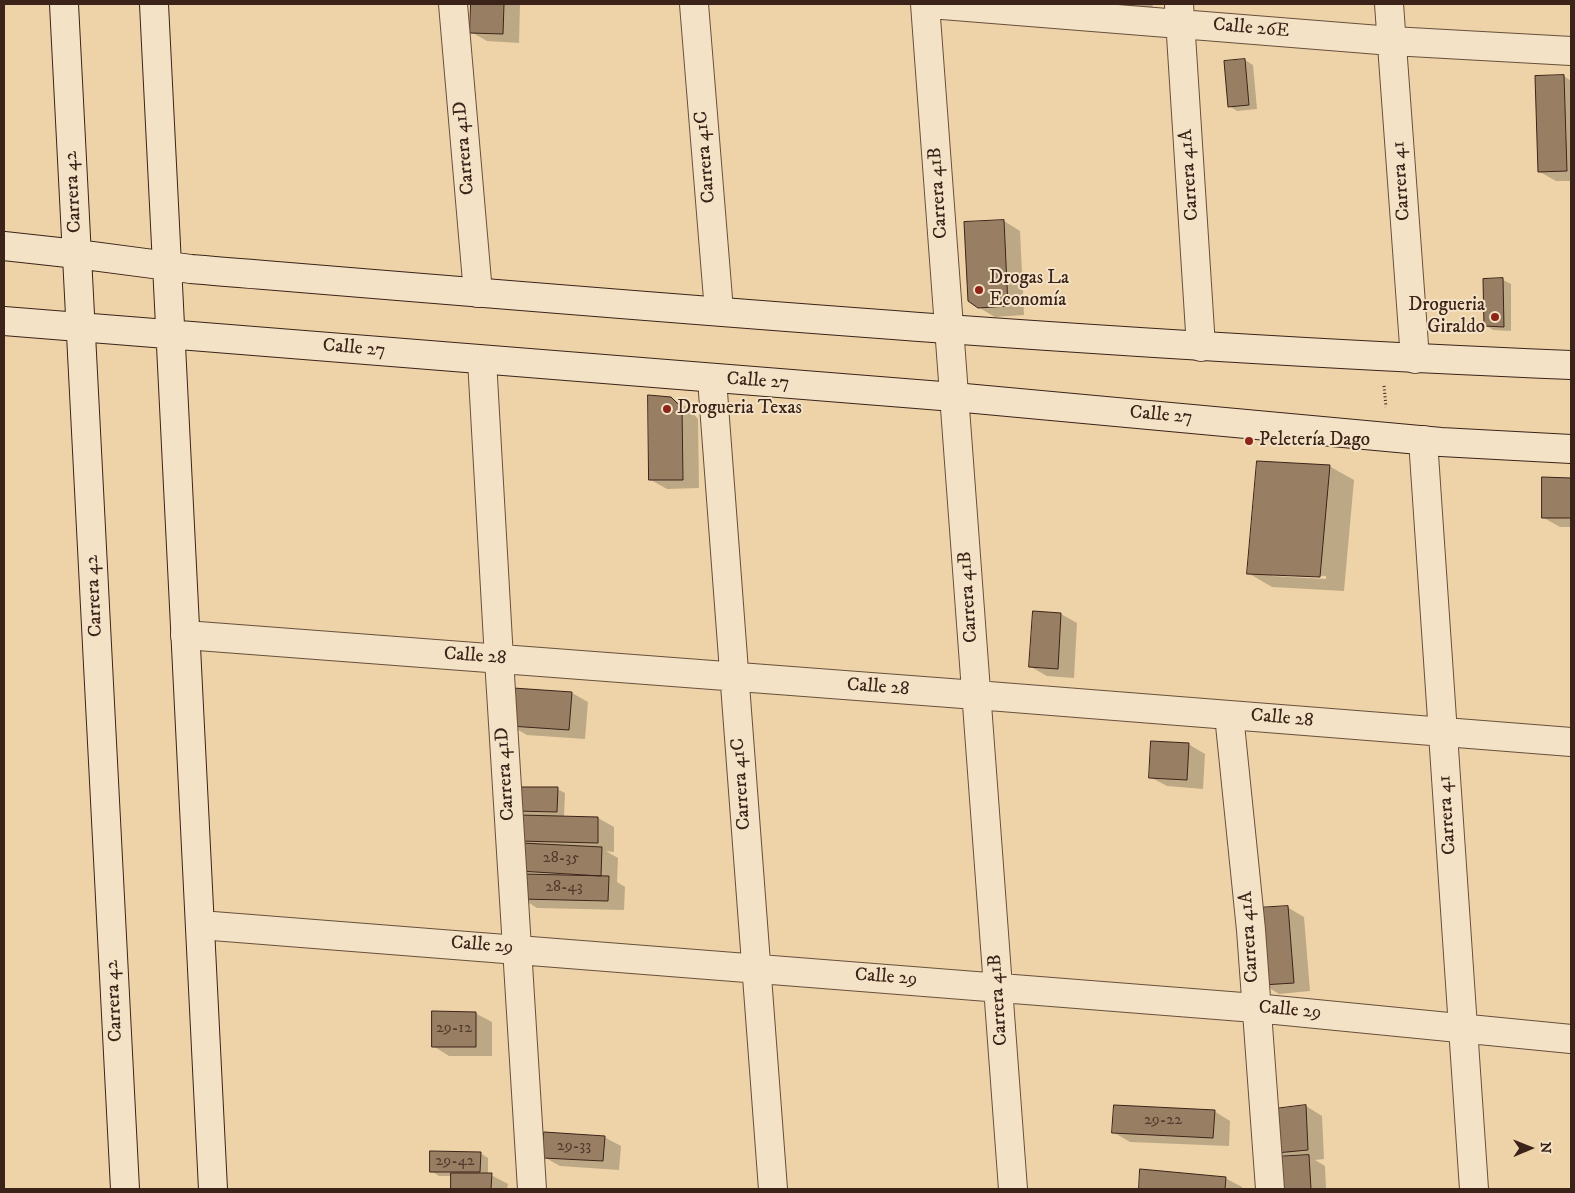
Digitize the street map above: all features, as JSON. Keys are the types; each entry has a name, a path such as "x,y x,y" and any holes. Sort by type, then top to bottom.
{"street":[{"name":"Carrera 42","path":"64,4 125,1189"},
{"path":"154,4 213,1189"},
{"name":"Carrera 41D","path":"453,4 478,293"},
{"name":"Carrera 41C","path":"694,4 718,311"},
{"name":"Carrera 41B","path":"925,4 1013,1189"},
{"name":"Calle 26E","path":"930,4 1179,13 1392,41 1571,51"},
{"name":"Carrera 41","path":"1389,4 1415,359"},
{"name":"Carrera 41A","path":"1179,13 1201,347"},
{"path":"4,246 167,266 478,293 950,330 1201,347 1415,359 1571,365"},
{"name":"Calle 27","path":"4,321 954,397 1423,440 1571,449"},
{"name":"Carrera 41D","path":"482,360 532,1189"},
{"name":"Carrera 41C","path":"712,378 773,1189"},
{"name":"Carrera 41","path":"1423,440 1474,1189"},
{"name":"Calle 28","path":"185,635 1571,742"},
{"name":"Carrera 41A","path":"1230,715 1250,930 1270,1189"},
{"name":"Calle 29","path":"200,925 1255,1008 1571,1039"}],"building":[{"path":"471,4 504,4 503,34 470,33"},
{"path":"1245,59 1249,105 1228,107 1224,61"},
{"path":"1564,75 1567,171 1538,172 1535,76"},
{"path":"1004,220 1008,306 978,308 968,301 964,222"},
{"path":"1503,278 1504,327 1484,326 1483,279"},
{"path":"648,395 671,397 682,408 683,480 649,480"},
{"path":"1257,461 1330,465 1320,577 1247,574"},
{"path":"1542,477 1571,478 1571,518 1542,518"},
{"path":"1033,611 1061,613 1058,669 1029,667"},
{"path":"513,688 572,692 569,730 510,726"},
{"path":"1151,741 1189,743 1187,780 1149,778"},
{"path":"515,787 558,787 557,812 515,811"},
{"path":"519,815 598,817 598,843 518,841"},
{"path":"521,843 602,847 601,876 519,871"},
{"path":"520,874 609,876 608,901 520,899"},
{"path":"1288,906 1294,983 1262,985 1256,908"},
{"path":"432,1011 476,1012 476,1047 432,1047"},
{"path":"1114,1105 1215,1110 1213,1138 1112,1133"},
{"path":"1306,1105 1308,1150 1276,1153 1274,1109"},
{"path":"544,1132 605,1136 603,1161 543,1158"},
{"path":"430,1151 481,1152 480,1172 430,1172"},
{"path":"1309,1155 1311,1189 1276,1189 1274,1157"},
{"path":"1140,1169 1226,1177 1225,1189 1139,1189"},
{"path":"451,1173 492,1173 491,1189 451,1189"}],"place":[{"name":"Drogas La Economía","path":"979,290"},
{"name":"Drogueria Giraldo","path":"1495,317"},
{"name":"Drogueria Texas","path":"667,409"},
{"name":"Peletería Dago","path":"1249,441"}]}
